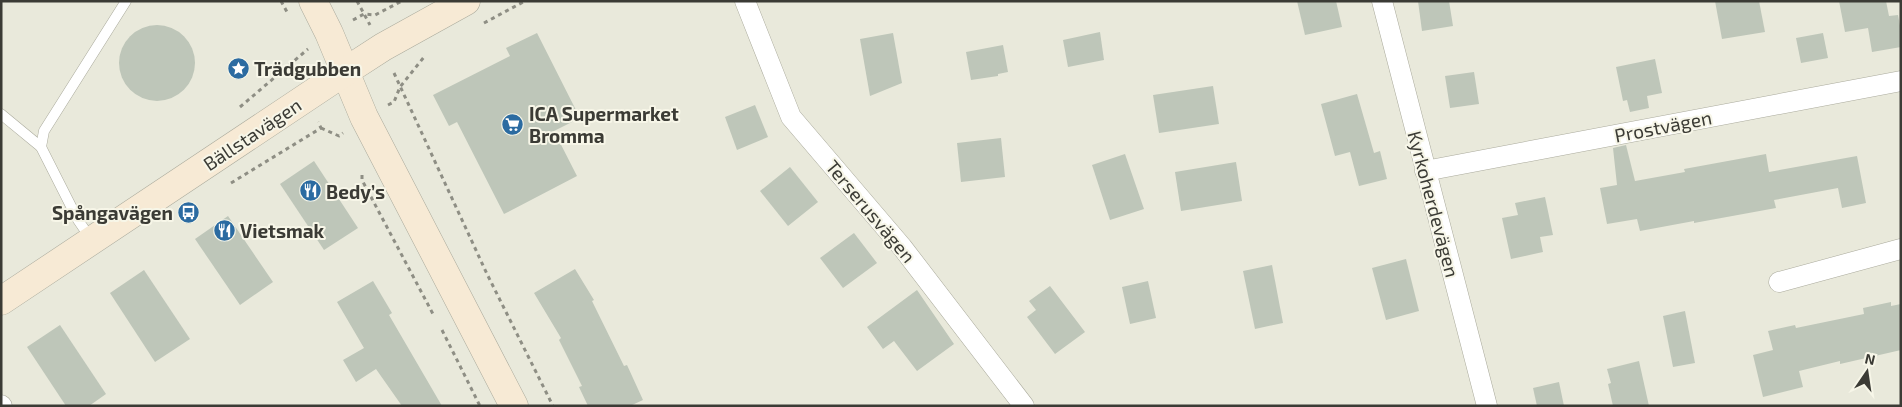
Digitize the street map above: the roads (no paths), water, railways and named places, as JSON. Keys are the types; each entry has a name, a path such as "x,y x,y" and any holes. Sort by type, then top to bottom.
{"street":[{"path":"313,1 346,71 364,117 514,406"},
{"name":"Bällstavägen","path":"1,301 383,47 466,1"},
{"name":"Terserusvägen","path":"745,1 791,117 902,247 1024,406"},
{"name":"Kyrkoherdevägen","path":"1382,1 1487,406"},
{"name":"Prostvägen","path":"1425,171 1901,81"},
{"path":"1779,282 1901,249"}],"lane":[{"path":"41,146 44,131 126,1"},
{"path":"1,114 41,146 78,220 92,240"}],"place":[{"name":"Trädgubben","path":"238,68"},
{"name":"ICA Supermarket Bromma","path":"513,124"},
{"name":"Bedy’s","path":"310,191"},
{"name":"Spångavägen","path":"189,212"},
{"name":"Vietsmak","path":"224,230"}]}
